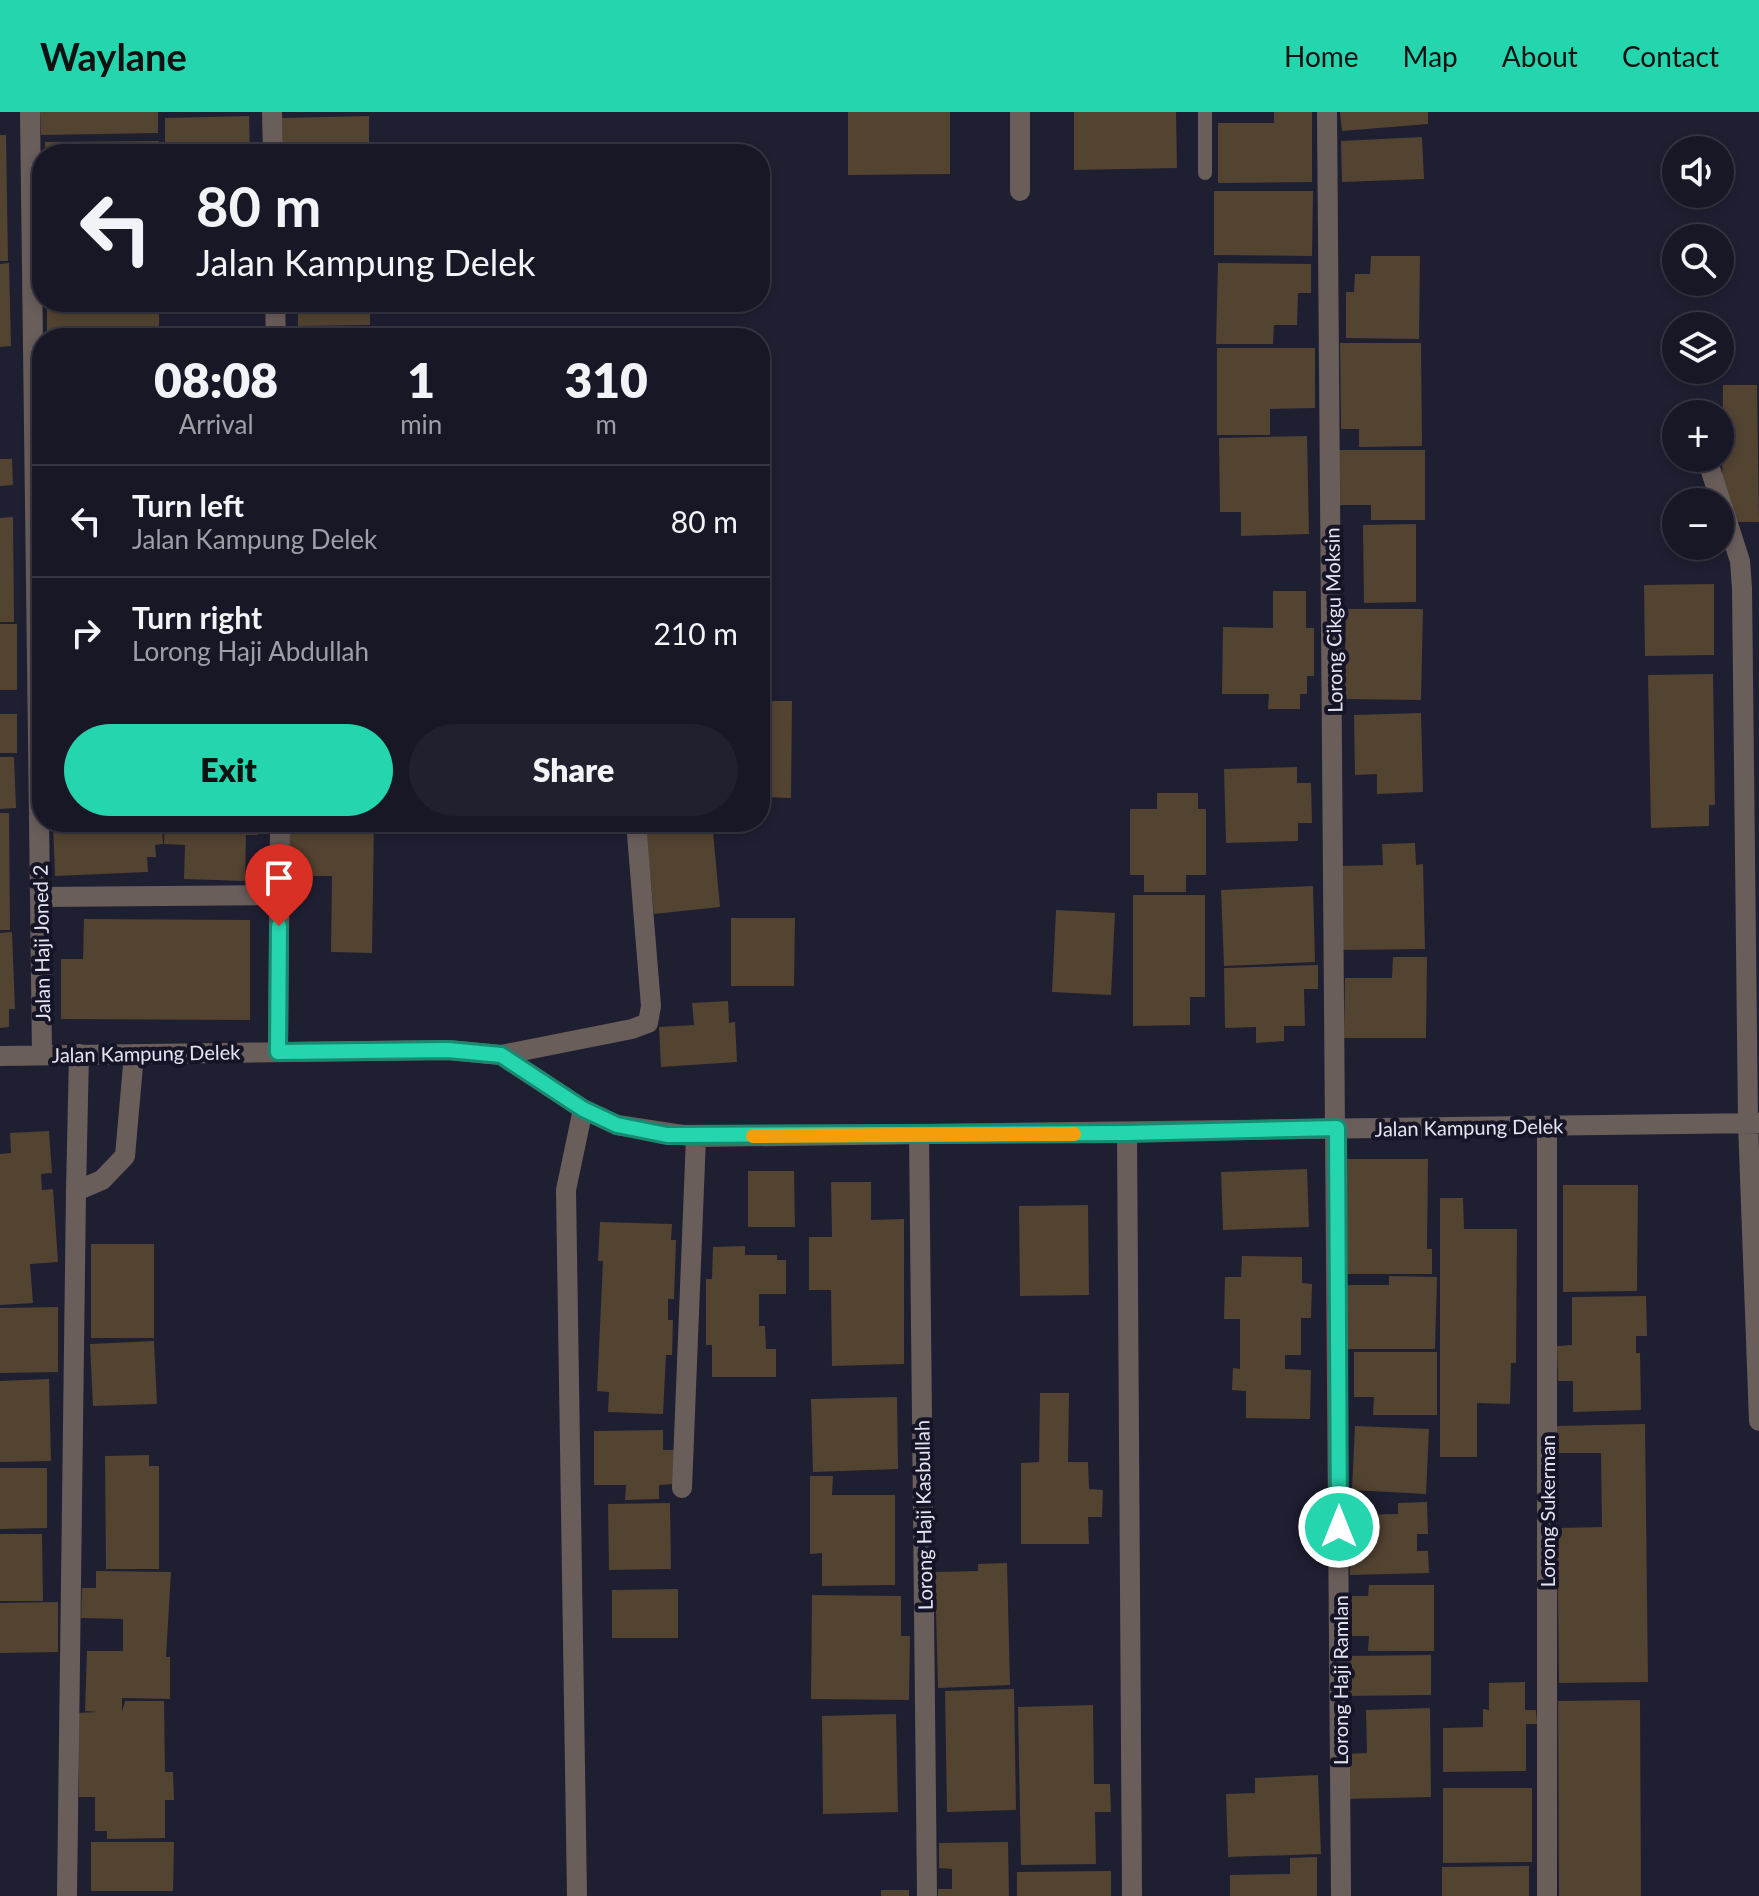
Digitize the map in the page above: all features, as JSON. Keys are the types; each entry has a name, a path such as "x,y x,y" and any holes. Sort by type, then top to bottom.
{"street":[{"name":"Jalan Haji Joned 2","path":"30,112 32,269"},
{"path":"272,112 273,144"},
{"path":"1020,112 1020,191"},
{"name":"Lorong Cikgu Moksin","path":"1327,112 1337,1128"},
{"path":"1711,472 1740,561 1759,1421"},
{"name":"Jalan Haji Joned 2","path":"39,832 42,1055"},
{"path":"278,1052 280,832"},
{"path":"501,1055 632,1029 648,1023 651,1006 637,832"},
{"path":"40,897 279,895"},
{"name":"Jalan Kampung Delek","path":"0,1056 448,1050 501,1055 583,1109 617,1125 696,1137 1754,1123"},
{"path":"67,1896 79,1054"},
{"path":"76,1191 102,1180 125,1156 134,1054"},
{"path":"577,1896 566,1190 583,1109"},
{"name":"Lorong Sukerman","path":"1547,1126 1547,1896"},
{"name":"Lorong Haji Ramlan","path":"1337,1128 1341,1896"},
{"path":"1127,1133 1132,1896"},
{"name":"Lorong Haji Kasbullah","path":"919,1134 927,1896"},
{"path":"682,1488 696,1137"}],"lane":[{"path":"1205,112 1205,173"}],"building":[{"path":"40,112 158,112 158,133 41,135"},
{"path":"848,112 950,112 950,174 848,175"},
{"path":"1074,112 1176,112 1177,168 1074,170"},
{"path":"1274,112 1312,112 1312,182 1218,183 1218,123 1274,123"},
{"path":"1340,112 1428,112 1428,124 1342,131"},
{"path":"249,116 250,144 165,144 165,118"},
{"path":"369,116 369,144 283,144 282,118"},
{"path":"0,135 6,135 8,261 0,261"},
{"path":"1422,137 1424,179 1342,182 1341,141"},
{"path":"159,141 159,144 45,144"},
{"path":"1214,191 1313,191 1312,256 1214,255"},
{"path":"1371,256 1420,256 1419,339 1346,338 1346,292 1354,292 1355,274 1370,274"},
{"path":"9,263 11,346 0,347 0,264"},
{"path":"1218,263 1311,264 1311,293 1298,293 1297,325 1274,325 1273,344 1216,344"},
{"path":"47,312 159,312 159,328 47,328"},
{"path":"298,312 370,312 370,325 298,326"},
{"path":"1340,343 1421,343 1422,446 1359,447 1359,429 1341,429"},
{"path":"1217,348 1315,348 1315,408 1270,409 1270,435 1217,435"},
{"path":"1723,385 1757,385 1759,522 1734,522 1734,488 1722,488 1722,472 1734,472 1734,400 1723,400"},
{"path":"1307,436 1309,534 1241,536 1241,512 1220,512 1219,438"},
{"path":"1339,450 1425,450 1425,520 1371,520 1371,505 1339,505"},
{"path":"0,459 12,459 13,485 0,486"},
{"path":"13,517 14,622 0,622 0,518"},
{"path":"1416,524 1416,602 1364,603 1363,525"},
{"path":"1714,584 1714,655 1645,656 1644,585"},
{"path":"1273,591 1306,591 1306,628 1314,628 1314,676 1307,676 1307,694 1300,694 1300,709 1268,709 1269,694 1222,694 1223,627 1273,628"},
{"path":"1346,609 1423,609 1421,700 1344,699"},
{"path":"0,624 17,624 17,690 0,690"},
{"path":"1713,674 1715,805 1709,805 1709,826 1651,828 1648,675"},
{"path":"770,701 792,701 791,798 770,797"},
{"path":"1421,713 1423,792 1377,794 1377,774 1355,775 1354,715"},
{"path":"0,714 17,714 17,753 0,753"},
{"path":"0,757 14,757 16,808 0,809"},
{"path":"1297,767 1297,783 1311,783 1312,823 1298,823 1298,841 1226,843 1224,769"},
{"path":"1157,793 1198,793 1198,809 1206,809 1206,875 1186,875 1186,892 1144,892 1144,875 1130,875 1130,809 1157,809"},
{"path":"0,813 9,813 10,930 0,930"},
{"path":"53,832 162,832 163,844 155,845 156,857 147,857 148,872 55,876"},
{"path":"165,832 258,832 258,835 246,835 245,881 184,879 185,845 164,844"},
{"path":"285,832 374,832 372,953 331,952 332,876 299,876 299,862 284,862"},
{"path":"646,832 713,832 720,907 654,914"},
{"path":"1415,843 1416,865 1423,864 1425,949 1341,950 1340,866 1383,865 1382,844"},
{"path":"1313,886 1315,962 1224,966 1221,890"},
{"path":"1133,895 1205,895 1205,997 1190,997 1190,1025 1133,1026"},
{"path":"1056,910 1115,913 1111,995 1052,992"},
{"path":"731,918 795,918 794,986 731,986"},
{"path":"84,919 250,920 250,1020 61,1019 61,959 83,959"},
{"path":"12,932 15,1009 9,1009 9,1027 0,1028 0,933"},
{"path":"1393,957 1427,957 1426,1038 1344,1038 1345,978 1392,978"},
{"path":"1318,965 1318,989 1304,989 1305,1026 1284,1026 1284,1041 1256,1043 1256,1027 1225,1028 1224,968"},
{"path":"728,1001 729,1023 735,1022 737,1062 661,1067 659,1027 694,1025 692,1003"},
{"path":"49,1131 52,1173 41,1174 42,1190 53,1189 58,1262 30,1264 33,1303 0,1305 0,1154 11,1153 10,1133"},
{"path":"1346,1159 1428,1159 1427,1249 1432,1249 1432,1274 1346,1274"},
{"path":"1307,1169 1309,1227 1223,1230 1221,1172"},
{"path":"748,1171 794,1171 795,1227 748,1227"},
{"path":"831,1182 871,1182 871,1220 904,1219 904,1364 832,1366 831,1290 809,1290 809,1237 832,1237"},
{"path":"1563,1185 1638,1185 1637,1291 1563,1292"},
{"path":"1440,1198 1463,1198 1464,1229 1517,1229 1516,1363 1511,1363 1510,1404 1477,1403 1477,1457 1440,1457"},
{"path":"1088,1205 1089,1295 1020,1296 1019,1206"},
{"path":"600,1222 672,1224 671,1240 676,1240 674,1299 668,1299 668,1320 673,1320 672,1355 666,1355 663,1414 608,1412 609,1392 597,1391 603,1261 598,1261"},
{"path":"91,1244 154,1244 154,1338 91,1338"},
{"path":"745,1246 745,1255 777,1255 777,1260 786,1260 786,1294 759,1294 759,1326 765,1326 766,1349 776,1349 776,1377 712,1377 712,1345 706,1345 706,1279 712,1279 713,1247"},
{"path":"1242,1256 1302,1257 1302,1283 1312,1284 1311,1318 1301,1318 1301,1355 1285,1355 1285,1369 1311,1370 1310,1419 1246,1418 1246,1391 1232,1390 1233,1368 1240,1369 1240,1319 1224,1319 1225,1277 1241,1277"},
{"path":"1389,1276 1437,1277 1435,1349 1343,1349 1344,1285 1389,1285"},
{"path":"1646,1296 1647,1336 1636,1336 1636,1353 1640,1353 1641,1410 1573,1412 1573,1381 1558,1381 1557,1346 1572,1345 1572,1297"},
{"path":"58,1307 58,1372 0,1373 0,1308"},
{"path":"154,1341 157,1404 93,1406 90,1344"},
{"path":"1354,1352 1437,1352 1437,1415 1373,1415 1374,1397 1354,1397"},
{"path":"49,1379 51,1461 0,1462 0,1381"},
{"path":"1040,1393 1069,1393 1068,1462 1088,1462 1089,1489 1103,1490 1102,1517 1088,1517 1089,1544 1021,1544 1021,1463 1039,1462"},
{"path":"897,1397 898,1469 813,1472 811,1399"},
{"path":"1645,1424 1648,1682 1559,1683 1557,1528 1602,1527 1601,1453 1556,1453 1556,1426"},
{"path":"1355,1426 1429,1429 1426,1494 1352,1490"},
{"path":"663,1430 663,1450 674,1450 674,1484 659,1485 659,1499 625,1500 626,1485 594,1485 594,1431"},
{"path":"149,1455 149,1466 159,1466 159,1569 106,1569 105,1456"},
{"path":"0,1468 47,1468 47,1528 0,1529"},
{"path":"810,1476 833,1476 832,1495 895,1495 895,1585 822,1586 822,1553 810,1554"},
{"path":"1427,1502 1428,1534 1417,1534 1417,1551 1428,1551 1429,1573 1350,1575 1348,1515 1398,1514 1398,1503"},
{"path":"670,1503 671,1569 609,1570 608,1504"},
{"path":"0,1534 42,1534 43,1601 0,1601"},
{"path":"1007,1563 1010,1685 938,1688 935,1572 978,1571 978,1564"},
{"path":"96,1571 171,1572 166,1657 170,1657 170,1699 122,1698 122,1712 125,1701 164,1701 165,1772 173,1772 174,1800 165,1800 165,1838 107,1839 107,1831 95,1831 95,1797 79,1797 78,1713 98,1712 85,1711 87,1651 123,1651 123,1619 81,1618 82,1588 96,1588"},
{"path":"1369,1585 1434,1585 1434,1651 1368,1651 1369,1636 1349,1636 1349,1596 1368,1596"},
{"path":"678,1589 678,1638 612,1638 612,1590"},
{"path":"812,1595 901,1596 901,1636 910,1636 909,1700 811,1699"},
{"path":"58,1602 58,1652 0,1653 0,1603"},
{"path":"1431,1655 1431,1695 1344,1696 1344,1656"},
{"path":"1525,1682 1525,1710 1536,1710 1537,1724 1526,1724 1526,1771 1443,1772 1443,1728 1483,1727 1483,1709 1489,1710 1489,1683"},
{"path":"1014,1689 1016,1810 947,1812 945,1691"},
{"path":"1640,1700 1641,1896 1559,1896 1558,1701"},
{"path":"1093,1705 1094,1784 1110,1784 1111,1812 1095,1812 1096,1864 1021,1865 1018,1707"},
{"path":"1430,1708 1431,1797 1344,1799 1343,1754 1367,1753 1366,1710"},
{"path":"896,1714 898,1812 823,1814 822,1716"},
{"path":"1318,1775 1321,1854 1228,1857 1226,1794 1255,1793 1255,1778"},
{"path":"1443,1788 1532,1788 1532,1862 1443,1863"},
{"path":"91,1842 174,1842 173,1891 91,1891"},
{"path":"1008,1842 1009,1896 938,1896 938,1889 952,1889 952,1869 939,1868 939,1843"},
{"path":"1317,1857 1317,1896 1230,1896 1230,1875 1290,1874 1290,1858"},
{"path":"1529,1866 1529,1896 1442,1896 1442,1867"},
{"path":"1111,1871 1111,1896 1017,1896 1017,1872"},
{"path":"881,1890 909,1890 909,1896 881,1896"}],"slow traffic":[{"path":"753,1136 1074,1134"}],"route":[{"path":"279,926 278,1052 448,1050 501,1055 583,1109 617,1125 667,1135 1127,1133 1337,1128 1339,1527"}]}
